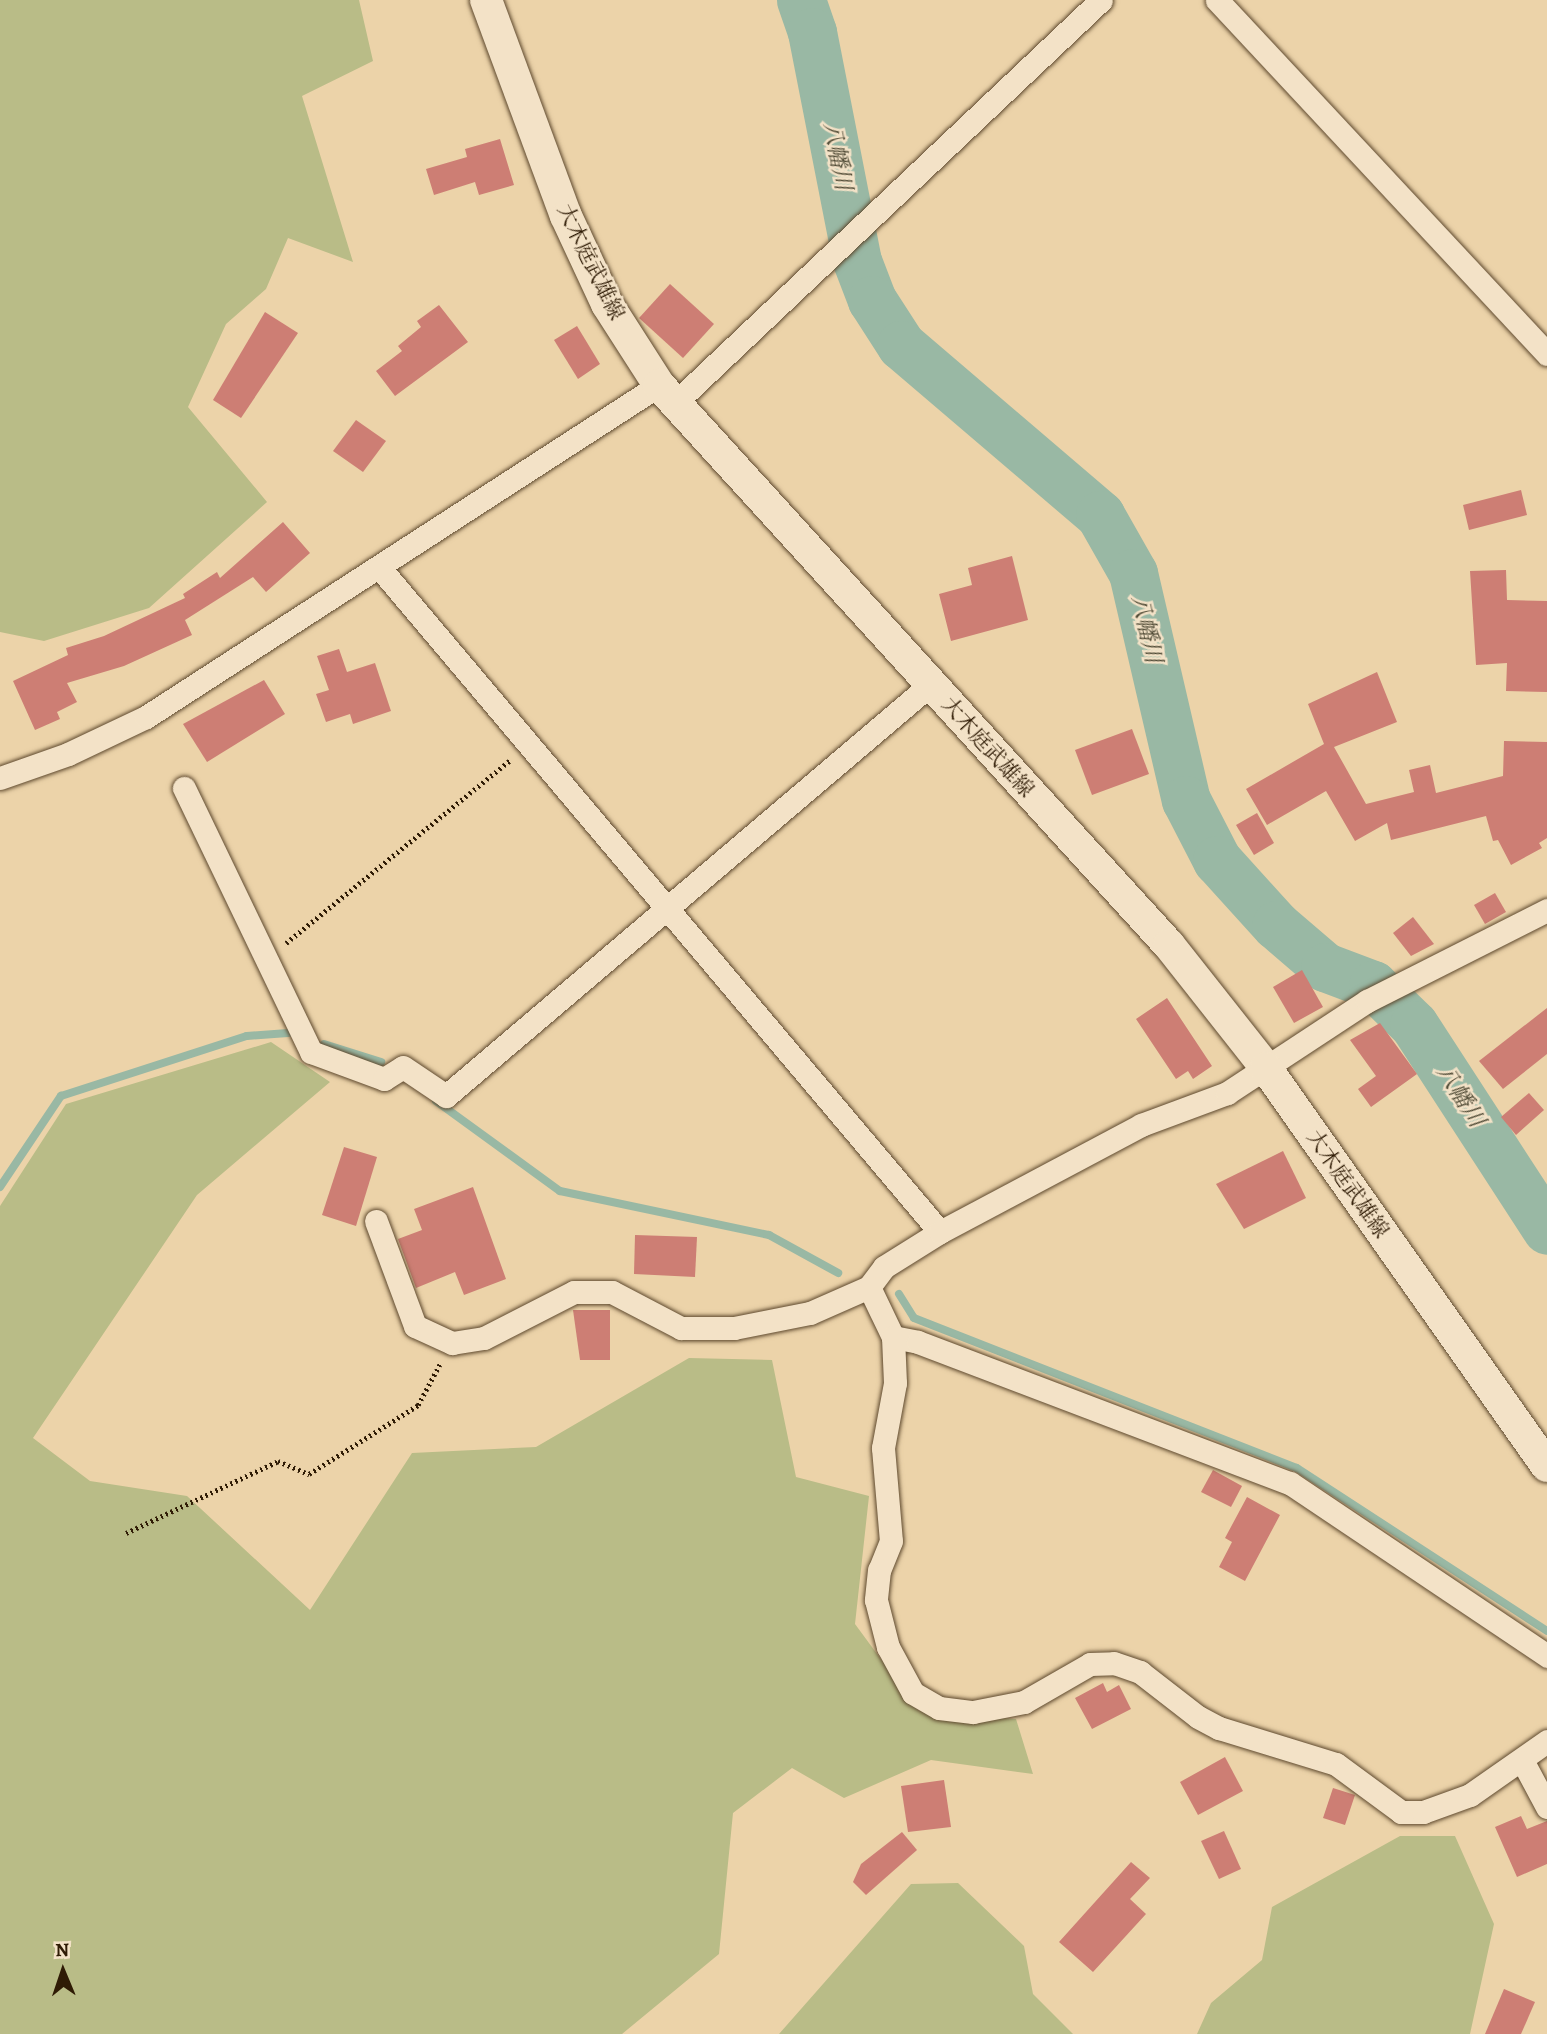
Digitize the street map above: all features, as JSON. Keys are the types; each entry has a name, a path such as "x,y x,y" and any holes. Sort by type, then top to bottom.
{"main road":[{"name":"大木庭武雄線","path":"486,0 566,216 607,304 667,394 1169,945 1266,1068 1547,1466"}],"street":[{"path":"0,778 68,754 146,717 379,567 667,394 838,248 1101,0"},
{"path":"1217,0 1547,354"},
{"path":"379,567 940,1232"},
{"path":"184,788 311,1052 384,1079 403,1066 446,1096 931,684"},
{"path":"376,1221 415,1326 452,1343 484,1338 574,1292 612,1292 681,1328 734,1328 810,1313 869,1286 884,1267 940,1232 1141,1125 1227,1093 1367,1001 1547,910"},
{"path":"869,1286 893,1337 895,1383 883,1448 891,1541 879,1570 876,1600 888,1647 913,1693 939,1708 973,1712 1024,1702 1090,1664 1114,1662 1140,1672 1198,1717 1219,1728 1336,1764 1401,1812 1423,1812 1470,1795 1523,1762 1547,1741"},
{"path":"893,1337 918,1342 1290,1483 1547,1656"},
{"path":"1523,1762 1547,1807"}],"path":[{"path":"266,959 529,744"},
{"path":"126,1533 278,1461 309,1474 418,1405 452,1343"}],"green space":[{"path":"0,0 359,0 373,61 302,96 353,262 288,238 266,289 226,324 188,407 267,502 149,608 44,641 0,632"},
{"path":"271,1042 330,1082 197,1195 33,1438 90,1481 187,1496 310,1610 412,1453 536,1447 689,1358 772,1360 796,1477 869,1496 855,1624 919,1711 1016,1719 1033,1774 931,1760 844,1798 792,1768 733,1813 719,1954 622,2034 0,2034 0,1206 66,1104"},
{"path":"1400,1836 1455,1836 1494,1924 1470,2034 1197,2034 1211,2003 1262,1960 1272,1907"},
{"path":"958,1883 1024,1946 1033,1994 1073,2034 779,2034 911,1884"}],"building":[{"path":"500,139 514,185 479,195 475,182 434,195 426,169 467,157 465,149"},
{"path":"670,284 714,324 683,358 639,318"},
{"path":"439,305 468,342 395,396 376,371 402,351 398,346 421,327 417,321"},
{"path":"265,312 298,333 241,418 213,400"},
{"path":"577,326 600,364 578,379 554,340"},
{"path":"356,420 386,441 363,472 333,451"},
{"path":"1521,490 1527,515 1469,530 1463,505"},
{"path":"283,522 310,553 266,592 253,577 185,620 192,635 124,666 67,683 77,702 57,712 60,719 35,730 13,681 68,655 66,648 104,636 185,598 183,594 217,572 220,578"},
{"path":"1012,556 1028,620 951,641 939,594 972,585 968,568"},
{"path":"1506,570 1507,600 1547,601 1547,692 1506,691 1507,663 1476,665 1470,571"},
{"path":"339,649 347,672 375,663 391,711 353,724 350,714 326,722 316,694 329,690 317,656"},
{"path":"1377,672 1397,722 1334,747 1366,804 1414,792 1409,770 1430,765 1436,793 1503,776 1504,741 1547,742 1547,838 1539,843 1542,848 1511,865 1498,840 1493,841 1486,816 1391,840 1387,823 1355,841 1326,791 1267,825 1246,789 1324,744 1308,704"},
{"path":"264,680 285,714 207,762 183,724"},
{"path":"1132,729 1149,774 1092,795 1075,750"},
{"path":"1257,813 1274,843 1254,855 1236,825"},
{"path":"1495,893 1506,912 1485,924 1474,905"},
{"path":"1413,917 1434,944 1411,956 1393,933"},
{"path":"1302,970 1323,1007 1294,1023 1273,987"},
{"path":"1167,998 1212,1066 1193,1079 1188,1071 1176,1079 1136,1019"},
{"path":"1547,1008 1547,1054 1503,1089 1479,1061"},
{"path":"1380,1023 1417,1074 1371,1107 1358,1089 1376,1076 1350,1040"},
{"path":"1529,1093 1544,1110 1516,1135 1501,1117"},
{"path":"344,1147 377,1157 356,1226 322,1215"},
{"path":"1283,1151 1306,1198 1244,1229 1216,1184"},
{"path":"473,1187 506,1279 464,1295 455,1272 416,1288 398,1239 422,1230 414,1209"},
{"path":"635,1235 697,1237 695,1277 634,1274"},
{"path":"573,1310 610,1310 610,1360 580,1360"},
{"path":"1213,1470 1242,1486 1231,1507 1201,1492"},
{"path":"1247,1497 1280,1515 1245,1581 1219,1567 1232,1542 1225,1538"},
{"path":"1103,1683 1107,1692 1119,1685 1131,1709 1092,1729 1075,1698"},
{"path":"1225,1757 1243,1791 1198,1815 1180,1782"},
{"path":"944,1780 951,1827 908,1832 901,1786"},
{"path":"1333,1788 1355,1795 1345,1825 1323,1818"},
{"path":"1521,1816 1527,1829 1547,1821 1547,1864 1517,1877 1495,1827"},
{"path":"1224,1831 1241,1869 1219,1879 1201,1841"},
{"path":"902,1832 917,1850 866,1895 853,1882 861,1864"},
{"path":"1131,1862 1150,1878 1130,1899 1146,1914 1093,1972 1059,1942"},
{"path":"1504,1989 1535,2002 1521,2034 1485,2034"}],"waterway":[{"name":"八幡川","path":"801,0 812,32 857,261 872,300 901,345 1100,515 1133,573 1186,800 1217,860 1276,925 1325,967 1373,985 1414,1025 1547,1230"},
{"path":"0,1187 61,1096 247,1036 288,1033"},
{"path":"324,1044 381,1062"},
{"path":"436,1101 560,1191 769,1235 838,1273"},
{"path":"899,1294 914,1318 1297,1468 1547,1631"}]}
